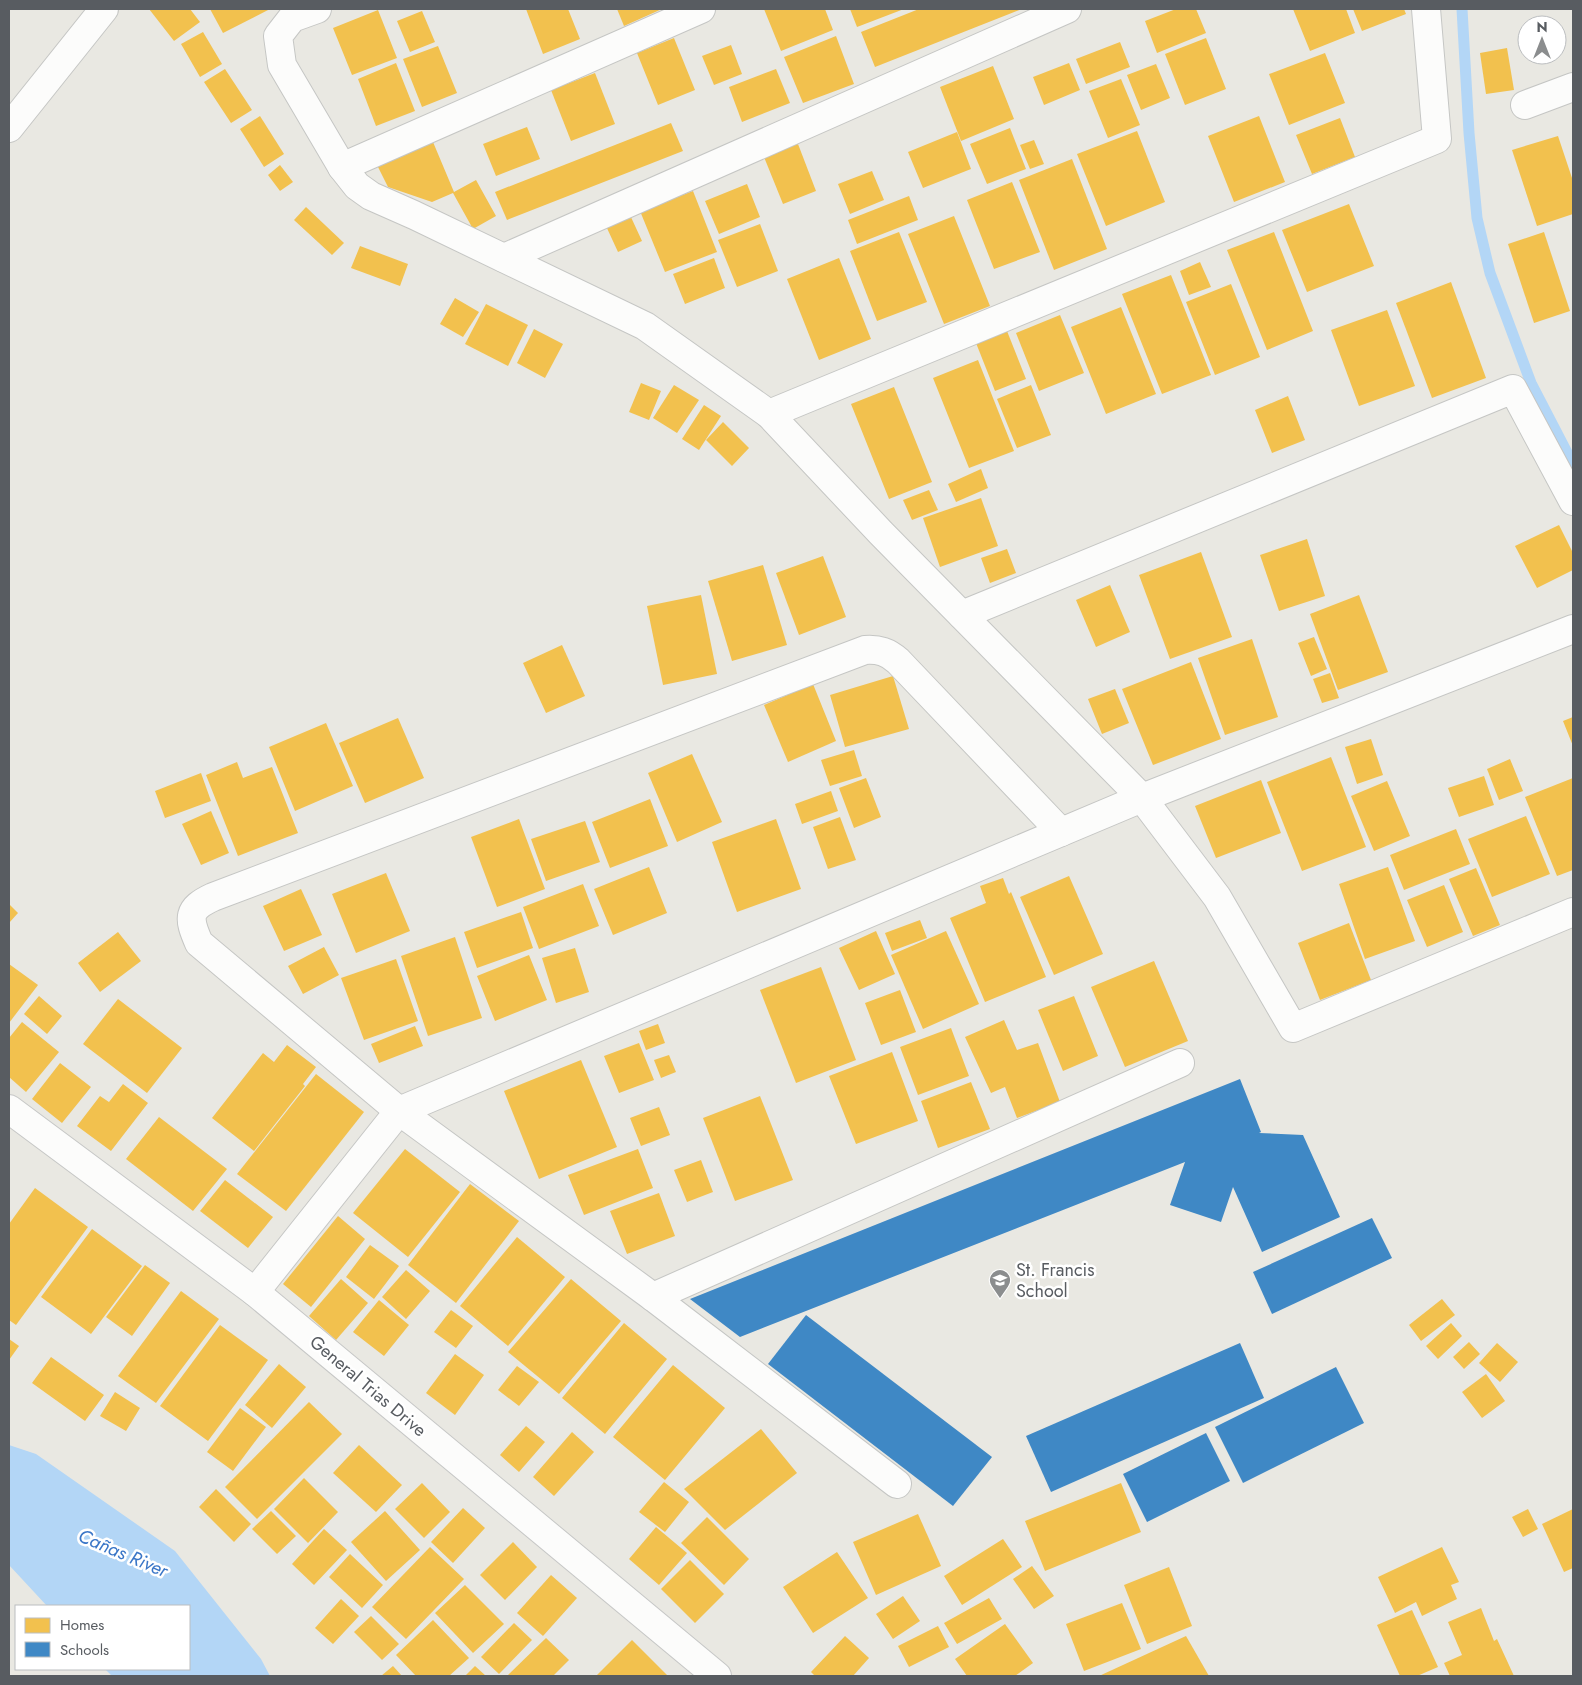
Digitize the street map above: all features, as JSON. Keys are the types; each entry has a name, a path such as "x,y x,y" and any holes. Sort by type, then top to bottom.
{"street":[{"path":"9,128 104,9"},
{"path":"317,9 292,18 278,36 282,65 342,167 357,186 371,196 645,326 769,414 881,533 1142,798 1217,897 1293,1028 1573,912"},
{"path":"342,167 701,9"},
{"path":"504,258 1067,9"},
{"path":"769,414 1437,139 1426,9"},
{"path":"1524,105 1573,87"},
{"path":"962,615 1513,390 1573,501"},
{"path":"256,1292 399,1111 1142,798 1573,629"},
{"path":"897,1484 653,1297 399,1111 199,943 193,929 192,915 199,904 865,650 877,649 890,654 898,661 1061,832"},
{"path":"653,1297 1180,1063"},
{"name":"General Trias Drive","path":"9,1110 256,1292 717,1676"}],"water":[{"name":"Cañas River","path":"9,1445 36,1454 175,1551 261,1659 270,1676 112,1676 106,1670 190,1670 190,1605 46,1605 9,1565"}],"building: Homes":[{"path":"149,9 190,9 200,22 174,41"},
{"path":"210,9 270,9 223,33"},
{"path":"526,9 568,9 580,39 543,54"},
{"path":"617,9 662,9 624,26"},
{"path":"764,9 825,9 833,30 781,51"},
{"path":"850,9 904,9 857,27"},
{"path":"919,9 1022,9 875,67 861,32"},
{"path":"1176,9 1196,9 1206,33 1157,53 1145,21"},
{"path":"1293,9 1346,9 1355,33 1310,51"},
{"path":"1353,9 1404,9 1406,14 1362,31"},
{"path":"378,10 397,58 352,75 333,28"},
{"path":"422,11 435,42 410,52 397,21"},
{"path":"203,32 222,64 200,77 181,44"},
{"path":"836,36 854,84 803,103 784,57"},
{"path":"674,38 695,90 658,105 637,53"},
{"path":"1206,38 1226,89 1185,105 1165,54"},
{"path":"1120,42 1130,67 1086,84 1076,59"},
{"path":"731,45 742,74 714,85 702,56"},
{"path":"438,46 457,93 422,107 403,59"},
{"path":"1507,48 1514,90 1486,94 1480,53"},
{"path":"1325,53 1345,103 1289,125 1269,74"},
{"path":"396,63 415,111 376,126 358,79"},
{"path":"1069,63 1080,90 1044,105 1033,77"},
{"path":"1156,64 1170,98 1141,110 1127,75"},
{"path":"993,66 1014,119 961,141 940,87"},
{"path":"225,69 252,110 231,123 204,82"},
{"path":"776,69 790,103 742,122 729,87"},
{"path":"595,73 615,124 571,141 551,90"},
{"path":"1121,79 1140,125 1108,138 1089,91"},
{"path":"260,116 284,154 264,167 240,129"},
{"path":"1259,116 1285,182 1234,202 1208,136"},
{"path":"1340,118 1355,157 1312,174 1296,135"},
{"path":"671,123 683,151 507,220 495,192"},
{"path":"527,127 540,159 496,176 483,144"},
{"path":"1010,128 1026,169 987,184 970,144"},
{"path":"1137,131 1165,202 1106,226 1077,154"},
{"path":"957,132 971,169 923,188 908,152"},
{"path":"1558,136 1573,181 1573,214 1537,226 1512,150"},
{"path":"1034,140 1044,164 1030,169 1020,145"},
{"path":"433,142 454,192 476,180 496,216 473,229 453,193 432,202 388,187 377,165"},
{"path":"798,144 816,191 783,204 764,157"},
{"path":"1072,159 1107,249 1054,270 1019,180"},
{"path":"280,165 293,182 280,191 268,175"},
{"path":"872,171 884,200 850,214 838,184"},
{"path":"1012,182 1040,252 994,269 967,200"},
{"path":"747,184 760,217 719,234 705,201"},
{"path":"693,191 717,252 665,272 640,211"},
{"path":"909,196 918,220 857,244 848,220"},
{"path":"1349,204 1374,266 1307,292 1282,230"},
{"path":"306,207 344,243 332,255 294,220"},
{"path":"630,215 642,241 618,252 606,226"},
{"path":"954,216 990,306 944,324 908,234"},
{"path":"760,224 778,271 737,287 718,240"},
{"path":"899,232 927,302 877,321 850,251"},
{"path":"1274,232 1313,331 1267,350 1227,250"},
{"path":"1544,232 1570,311 1534,323 1508,244"},
{"path":"360,246 408,264 400,286 351,268"},
{"path":"714,258 725,288 685,304 673,274"},
{"path":"839,258 871,339 819,360 787,279"},
{"path":"1200,262 1211,287 1189,295 1180,271"},
{"path":"1171,275 1211,375 1162,394 1122,294"},
{"path":"1451,282 1486,378 1432,398 1396,303"},
{"path":"1231,284 1260,357 1215,375 1186,302"},
{"path":"455,298 479,312 463,337 440,324"},
{"path":"486,304 528,325 508,366 465,344"},
{"path":"1121,307 1156,394 1106,414 1071,327"},
{"path":"1387,310 1415,386 1359,406 1331,330"},
{"path":"1060,315 1084,373 1039,391 1016,333"},
{"path":"534,329 563,344 545,378 517,363"},
{"path":"1007,331 1026,379 995,391 976,343"},
{"path":"978,360 1014,451 969,468 933,378"},
{"path":"641,383 661,391 649,420 629,412"},
{"path":"674,385 699,400 677,433 653,418"},
{"path":"1031,385 1051,435 1017,448 997,399"},
{"path":"894,387 932,482 889,499 851,404"},
{"path":"1288,396 1305,440 1272,453 1255,410"},
{"path":"704,405 721,416 699,450 682,439"},
{"path":"723,422 749,448 732,466 706,440"},
{"path":"981,469 988,488 956,502 948,484"},
{"path":"929,490 938,510 912,520 903,500"},
{"path":"981,498 998,546 940,567 923,518"},
{"path":"1559,525 1573,553 1573,570 1537,588 1515,546"},
{"path":"1307,539 1325,596 1279,611 1260,555"},
{"path":"1007,549 1016,573 990,583 981,558"},
{"path":"1201,552 1232,637 1170,659 1139,575"},
{"path":"823,556 846,617 799,635 776,573"},
{"path":"763,565 787,645 732,661 708,581"},
{"path":"1110,585 1130,632 1096,647 1076,600"},
{"path":"701,595 717,674 663,685 647,606"},
{"path":"1359,595 1388,672 1338,690 1310,614"},
{"path":"1314,637 1327,669 1311,676 1298,643"},
{"path":"1252,639 1278,717 1225,735 1198,658"},
{"path":"562,645 585,696 546,713 523,663"},
{"path":"1191,662 1221,739 1153,765 1122,689"},
{"path":"1330,673 1339,698 1322,703 1313,679"},
{"path":"893,676 909,729 845,747 830,695"},
{"path":"813,684 836,741 788,762 764,705"},
{"path":"1115,689 1129,723 1102,734 1088,699"},
{"path":"1573,717 1573,746 1563,721"},
{"path":"398,718 424,778 365,803 339,743"},
{"path":"326,723 353,786 295,811 269,747"},
{"path":"1371,739 1383,775 1357,784 1345,747"},
{"path":"854,750 862,776 830,786 821,760"},
{"path":"692,754 722,822 677,842 648,773"},
{"path":"1331,757 1366,847 1302,871 1267,782"},
{"path":"1510,759 1523,791 1499,800 1487,769"},
{"path":"237,762 243,778 272,767 298,833 238,856 206,775"},
{"path":"201,773 211,801 165,818 155,791"},
{"path":"1484,776 1494,805 1459,817 1448,788"},
{"path":"866,778 881,817 854,828 839,788"},
{"path":"1573,778 1573,870 1557,876 1525,797"},
{"path":"1261,780 1281,833 1216,858 1195,806"},
{"path":"1387,781 1410,836 1374,851 1351,796"},
{"path":"831,791 838,811 802,824 795,804"},
{"path":"650,799 668,846 610,868 592,822"},
{"path":"211,811 229,853 201,865 182,824"},
{"path":"1526,816 1550,874 1492,897 1468,839"},
{"path":"840,817 856,860 828,869 813,827"},
{"path":"519,819 545,889 497,907 471,837"},
{"path":"776,819 801,889 737,912 712,842"},
{"path":"585,821 600,862 546,881 531,839"},
{"path":"1456,829 1470,864 1404,890 1390,855"},
{"path":"649,867 667,913 613,935 594,889"},
{"path":"1388,867 1415,941 1365,959 1339,884"},
{"path":"1476,868 1500,925 1473,936 1449,879"},
{"path":"386,873 410,931 356,953 332,894"},
{"path":"1069,876 1103,954 1054,975 1020,897"},
{"path":"1003,878 1009,894 1011,892 1046,977 985,1002 950,918 986,903 980,886"},
{"path":"583,884 599,926 539,949 523,907"},
{"path":"1444,885 1463,932 1427,947 1407,900"},
{"path":"301,889 322,935 284,951 263,906"},
{"path":"9,904 18,913 9,923"},
{"path":"521,912 533,948 477,968 464,932"},
{"path":"920,920 927,938 892,951 885,933"},
{"path":"1349,923 1371,980 1320,1000 1298,943"},
{"path":"876,931 895,974 859,990 839,948"},
{"path":"946,931 979,1004 923,1029 891,955"},
{"path":"118,932 141,961 100,992 78,963"},
{"path":"455,937 482,1018 428,1036 401,956"},
{"path":"324,947 339,975 303,994 288,966"},
{"path":"575,948 589,992 556,1003 542,958"},
{"path":"529,955 547,1000 495,1021 477,976"},
{"path":"396,959 418,1021 364,1040 341,978"},
{"path":"1154,961 1188,1041 1125,1067 1091,987"},
{"path":"9,964 38,985 9,1023"},
{"path":"821,967 856,1060 796,1083 760,990"},
{"path":"900,990 916,1032 881,1045 865,1003"},
{"path":"39,996 62,1016 47,1034 24,1014"},
{"path":"1074,996 1098,1056 1063,1071 1038,1010"},
{"path":"118,999 182,1048 147,1093 83,1044"},
{"path":"1004,1020 1017,1050 1038,1043 1060,1102 1017,1118 1005,1087 991,1093 965,1037"},
{"path":"22,1022 59,1052 26,1092 9,1077 9,1038"},
{"path":"658,1024 665,1043 646,1050 639,1031"},
{"path":"415,1026 423,1046 379,1063 371,1044"},
{"path":"951,1028 969,1076 918,1095 900,1047"},
{"path":"639,1043 654,1080 619,1093 604,1056"},
{"path":"287,1045 316,1067 303,1084 305,1086 254,1151 212,1118 263,1053 274,1062"},
{"path":"892,1052 918,1121 856,1144 829,1076"},
{"path":"669,1055 676,1072 661,1078 654,1060"},
{"path":"581,1060 617,1147 539,1179 504,1091"},
{"path":"60,1063 91,1087 62,1123 32,1099"},
{"path":"316,1074 364,1112 286,1211 237,1174"},
{"path":"971,1082 990,1129 938,1148 921,1101"},
{"path":"123,1084 148,1103 111,1151 77,1126 100,1096 109,1102"},
{"path":"760,1096 793,1180 735,1201 703,1118"},
{"path":"659,1107 670,1135 641,1146 630,1118"},
{"path":"159,1117 227,1169 193,1211 126,1159"},
{"path":"405,1149 460,1192 408,1257 353,1213"},
{"path":"638,1149 653,1188 584,1215 568,1175"},
{"path":"701,1160 713,1192 687,1202 674,1170"},
{"path":"225,1180 273,1217 248,1248 200,1211"},
{"path":"470,1184 519,1221 456,1303 408,1265"},
{"path":"35,1188 88,1227 16,1325 9,1320 9,1224"},
{"path":"659,1193 675,1236 627,1254 610,1211"},
{"path":"338,1216 365,1239 311,1307 283,1284"},
{"path":"92,1229 142,1266 91,1334 41,1297"},
{"path":"517,1237 565,1277 508,1346 460,1306"},
{"path":"370,1245 399,1266 374,1299 346,1277"},
{"path":"145,1265 170,1283 132,1336 106,1317"},
{"path":"406,1270 430,1291 406,1319 382,1297"},
{"path":"341,1279 368,1303 336,1340 309,1316"},
{"path":"571,1279 621,1321 559,1394 508,1352"},
{"path":"181,1291 219,1319 156,1403 118,1376"},
{"path":"1442,1299 1455,1315 1421,1341 1409,1325"},
{"path":"379,1300 409,1325 384,1356 353,1332"},
{"path":"451,1310 473,1326 456,1348 434,1332"},
{"path":"624,1323 667,1359 605,1434 562,1398"},
{"path":"1451,1323 1462,1336 1438,1359 1426,1346"},
{"path":"220,1325 268,1360 208,1441 160,1406"},
{"path":"9,1339 19,1346 9,1360"},
{"path":"1469,1342 1480,1354 1464,1369 1453,1357"},
{"path":"1497,1343 1518,1362 1500,1382 1479,1363"},
{"path":"455,1354 484,1375 455,1415 426,1393"},
{"path":"51,1357 104,1395 85,1421 32,1383"},
{"path":"279,1364 306,1387 272,1428 245,1405"},
{"path":"673,1365 725,1408 665,1480 613,1437"},
{"path":"517,1366 539,1382 519,1406 498,1390"},
{"path":"1486,1374 1505,1401 1482,1418 1462,1392"},
{"path":"115,1392 140,1408 126,1431 100,1416"},
{"path":"309,1402 342,1434 257,1519 225,1487"},
{"path":"240,1408 266,1427 233,1471 207,1452"},
{"path":"526,1426 545,1442 519,1472 500,1455"},
{"path":"761,1429 797,1473 725,1530 684,1489"},
{"path":"572,1432 594,1452 554,1496 533,1477"},
{"path":"359,1445 402,1485 376,1512 333,1473"},
{"path":"304,1478 338,1512 308,1543 274,1509"},
{"path":"664,1482 689,1502 665,1532 639,1512"},
{"path":"422,1483 450,1512 424,1538 395,1509"},
{"path":"1121,1483 1141,1532 1045,1571 1025,1521"},
{"path":"216,1489 251,1524 234,1542 199,1507"},
{"path":"463,1508 485,1528 453,1563 431,1542"},
{"path":"1528,1509 1538,1529 1523,1537 1512,1517"},
{"path":"1573,1509 1573,1568 1564,1572 1542,1524"},
{"path":"271,1511 296,1536 277,1554 252,1529"},
{"path":"385,1511 420,1550 386,1581 351,1542"},
{"path":"918,1514 941,1566 876,1595 853,1542"},
{"path":"707,1517 749,1559 724,1585 681,1543"},
{"path":"656,1527 687,1553 659,1585 629,1559"},
{"path":"324,1529 347,1550 314,1585 292,1564"},
{"path":"1003,1539 1022,1567 962,1605 944,1576"},
{"path":"513,1542 537,1567 505,1600 480,1575"},
{"path":"430,1547 464,1579 406,1639 372,1607"},
{"path":"1442,1547 1459,1582 1451,1585 1457,1599 1422,1616 1416,1602 1395,1613 1378,1577"},
{"path":"837,1552 868,1598 813,1633 783,1587"},
{"path":"350,1554 383,1585 362,1608 329,1577"},
{"path":"690,1560 724,1594 695,1623 661,1589"},
{"path":"1032,1566 1054,1596 1034,1609 1013,1579"},
{"path":"1169,1567 1192,1626 1147,1644 1124,1585"},
{"path":"551,1575 577,1598 543,1636 517,1613"},
{"path":"465,1585 504,1624 473,1653 435,1613"},
{"path":"903,1596 920,1621 893,1639 876,1614"},
{"path":"989,1598 1002,1619 957,1644 944,1623"},
{"path":"341,1599 359,1616 333,1644 315,1628"},
{"path":"1122,1603 1141,1649 1084,1671 1066,1624"},
{"path":"1481,1608 1494,1641 1497,1639 1514,1676 1450,1676 1444,1663 1462,1655 1448,1622"},
{"path":"1412,1610 1438,1667 1417,1676 1400,1676 1377,1625"},
{"path":"371,1616 399,1644 382,1660 354,1632"},
{"path":"433,1620 469,1658 449,1676 416,1676 396,1655"},
{"path":"514,1623 532,1640 499,1674 481,1657"},
{"path":"1005,1624 1033,1663 1015,1676 967,1676 955,1659"},
{"path":"938,1626 949,1647 909,1667 898,1646"},
{"path":"845,1636 869,1658 853,1676 815,1676 811,1672"},
{"path":"1186,1636 1209,1676 1099,1676"},
{"path":"546,1638 569,1660 553,1676 508,1675"},
{"path":"632,1640 666,1676 596,1676"},
{"path":"393,1666 402,1676 381,1676"},
{"path":"475,1666 486,1676 465,1676"}],"building: Schools":[{"path":"1240,1079 1261,1132 1259,1133 1303,1135 1340,1217 1262,1252 1233,1187 1221,1222 1170,1205 1185,1162 740,1337 690,1299"},
{"path":"1372,1218 1392,1258 1272,1314 1253,1272"},
{"path":"806,1315 992,1457 953,1506 768,1364"},
{"path":"1240,1343 1264,1398 1051,1492 1026,1436"},
{"path":"1336,1367 1364,1423 1243,1483 1215,1427"},
{"path":"1206,1433 1230,1481 1147,1522 1123,1474"}],"waterway":[{"path":"1462,9 1469,133 1477,218 1490,273 1531,383 1573,464"}],"place":[{"name":"St. Francis School","path":"1000,1299"}]}
